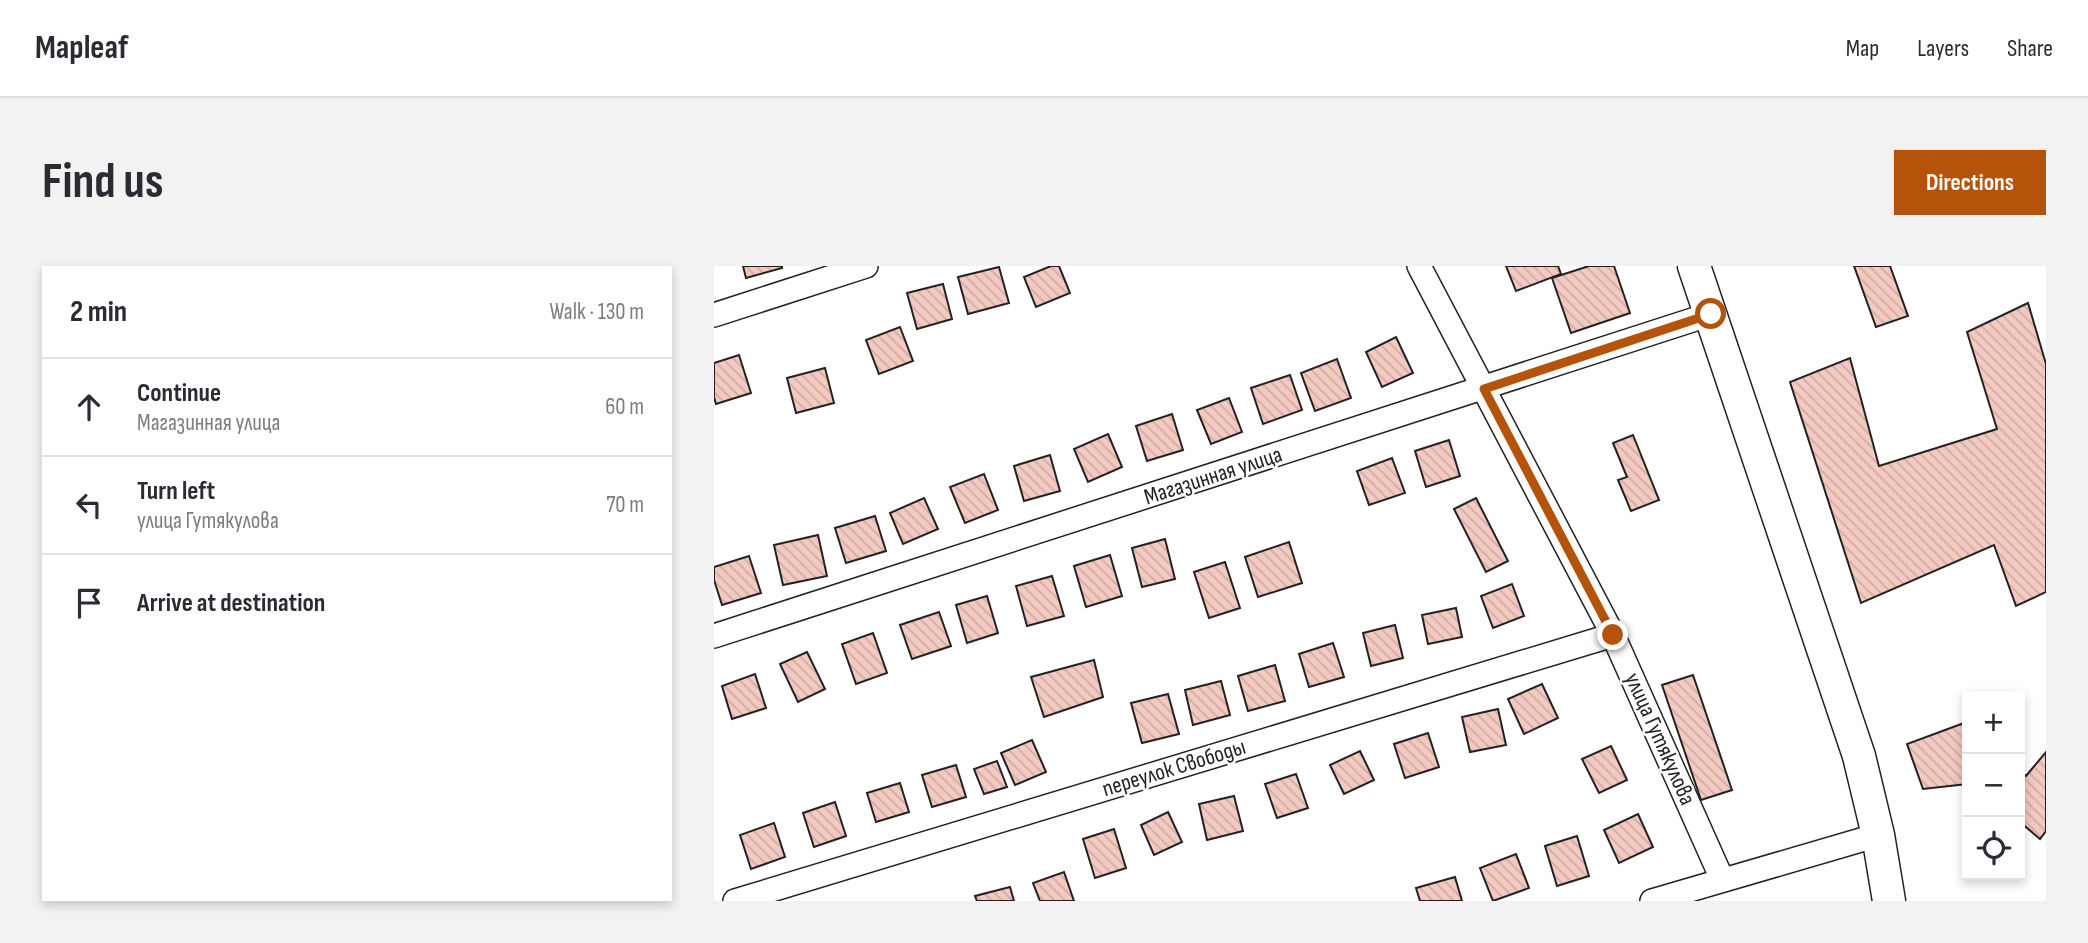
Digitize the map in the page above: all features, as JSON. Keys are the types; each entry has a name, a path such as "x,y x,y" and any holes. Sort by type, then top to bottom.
{"main road":[{"path":"1694,266 1859,756 1878,835 1889,901"}],"street":[{"path":"714,315 866,266"},
{"name":"улица Гутякулова","path":"1419,266 1613,635 1722,879"},
{"name":"Магазинная улица","path":"714,636 1711,314"},
{"name":"переулок Свободы","path":"735,901 1613,635"},
{"path":"1651,901 1878,835"}],"building":[{"path":"743,266 782,266 782,268 746,278"},
{"path":"1051,266 1059,266 1070,293 1036,307 1024,277"},
{"path":"1506,266 1558,266 1561,274 1516,291"},
{"path":"1589,266 1614,266 1630,313 1571,333 1552,278"},
{"path":"1854,266 1890,266 1908,316 1876,327"},
{"path":"999,267 1009,303 968,314 958,277"},
{"path":"943,284 952,319 917,329 907,293"},
{"path":"2028,303 2046,364 2046,592 2016,606 1994,545 1861,603 1790,382 1850,358 1879,466 1997,429 1967,332"},
{"path":"900,327 913,361 879,374 866,340"},
{"path":"1396,337 1413,373 1382,387 1366,352"},
{"path":"739,355 751,393 716,404 714,363"},
{"path":"1337,359 1351,398 1315,411 1301,373"},
{"path":"825,368 834,403 796,413 787,378"},
{"path":"1290,375 1302,410 1263,424 1251,388"},
{"path":"1229,398 1242,432 1211,444 1197,410"},
{"path":"1172,414 1183,450 1147,461 1136,426"},
{"path":"1108,434 1122,467 1088,482 1074,449"},
{"path":"1633,435 1659,500 1631,511 1618,480 1627,477 1613,443"},
{"path":"1449,440 1460,476 1426,487 1415,451"},
{"path":"1050,455 1060,491 1024,501 1014,466"},
{"path":"1392,458 1405,493 1369,505 1357,471"},
{"path":"984,474 998,510 965,523 950,487"},
{"path":"924,498 938,529 903,544 890,513"},
{"path":"1476,498 1508,561 1486,572 1454,509"},
{"path":"875,516 886,551 846,563 835,528"},
{"path":"818,535 827,576 783,585 774,545"},
{"path":"1165,539 1175,579 1142,587 1132,548"},
{"path":"1289,542 1302,583 1258,597 1245,557"},
{"path":"1110,555 1122,596 1086,607 1074,566"},
{"path":"749,556 761,593 722,605 714,580 714,567"},
{"path":"1225,562 1240,608 1209,618 1194,572"},
{"path":"1052,576 1064,616 1027,626 1016,586"},
{"path":"1512,584 1524,616 1493,628 1481,596"},
{"path":"987,596 998,633 967,643 956,605"},
{"path":"1456,608 1462,637 1428,644 1422,615"},
{"path":"939,612 951,646 912,659 900,625"},
{"path":"1395,625 1403,658 1371,666 1363,633"},
{"path":"873,633 887,673 856,684 842,644"},
{"path":"1333,643 1344,677 1309,687 1299,654"},
{"path":"807,652 825,689 798,702 780,664"},
{"path":"1094,660 1103,697 1044,717 1031,677"},
{"path":"1275,665 1285,701 1248,711 1238,676"},
{"path":"755,674 766,708 732,719 722,686"},
{"path":"1693,675 1732,790 1701,800 1662,685"},
{"path":"1221,681 1230,715 1193,725 1185,690"},
{"path":"1542,684 1558,718 1524,734 1508,699"},
{"path":"1168,694 1179,734 1142,743 1131,703"},
{"path":"1498,709 1506,745 1470,752 1462,717"},
{"path":"1962,724 1962,785 1923,789 1907,744"},
{"path":"1428,733 1439,767 1405,778 1394,744"},
{"path":"1032,740 1046,772 1015,785 1001,753"},
{"path":"1611,746 1627,780 1599,793 1582,759"},
{"path":"1360,751 1374,780 1344,794 1330,765"},
{"path":"2046,752 2046,831 2040,839 2025,826 2026,776"},
{"path":"997,761 1007,787 984,794 974,769"},
{"path":"956,765 966,797 932,807 922,775"},
{"path":"1296,774 1308,808 1277,818 1265,784"},
{"path":"900,783 909,812 876,822 867,793"},
{"path":"1234,796 1243,831 1207,840 1199,804"},
{"path":"835,802 846,836 814,847 803,813"},
{"path":"1168,812 1182,842 1154,855 1141,825"},
{"path":"1638,814 1653,847 1619,863 1604,830"},
{"path":"774,823 785,857 751,869 740,835"},
{"path":"1114,829 1126,868 1095,878 1083,839"},
{"path":"1577,836 1589,876 1557,886 1545,846"},
{"path":"1516,854 1529,888 1493,901 1480,868"},
{"path":"1064,872 1074,901 1040,901 1033,883"},
{"path":"1455,877 1462,901 1420,901 1416,888"},
{"path":"1010,887 1014,901 977,901 975,896"}],"route":[{"path":"1613,635 1484,389 1711,314"}]}
